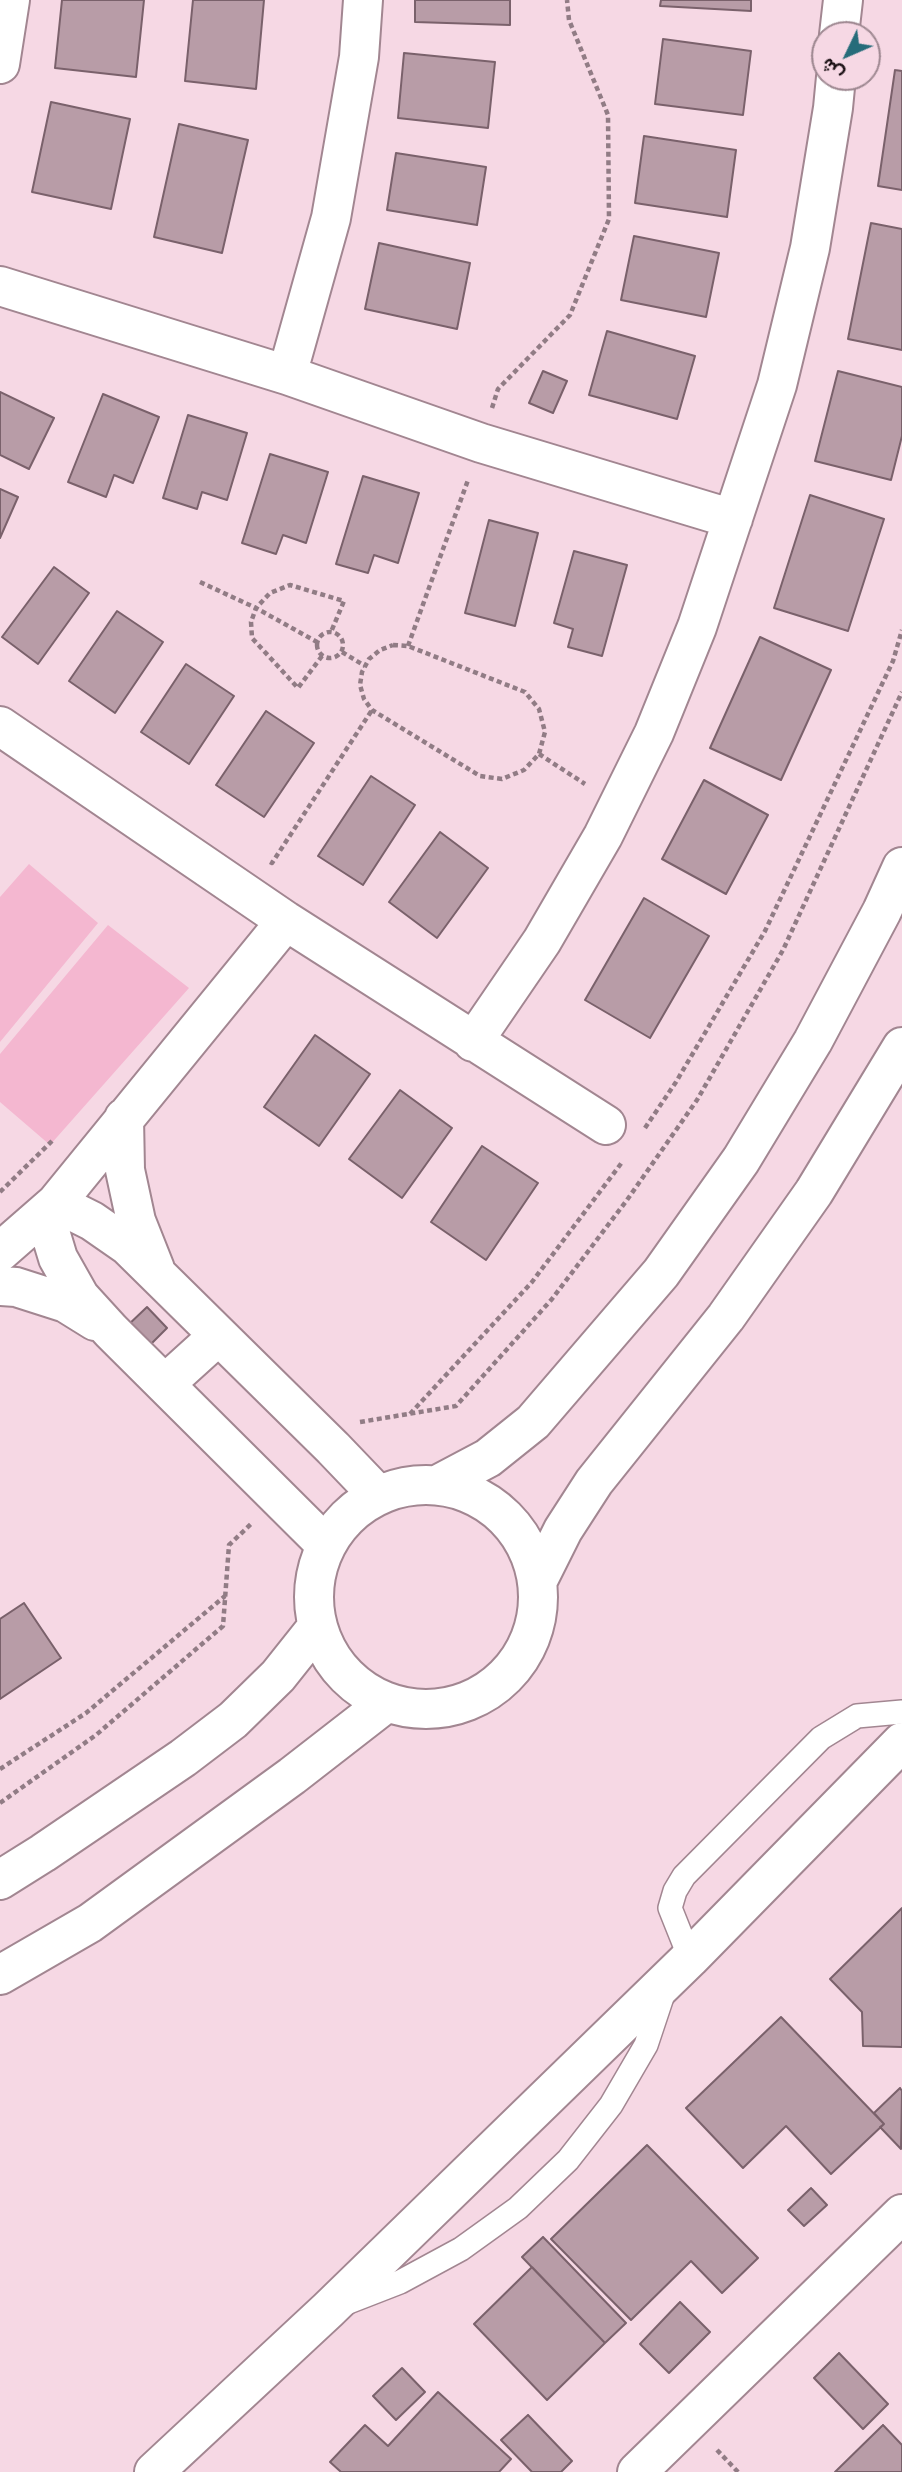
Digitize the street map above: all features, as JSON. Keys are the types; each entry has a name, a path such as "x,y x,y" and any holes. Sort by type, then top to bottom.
{"street":[{"path":"0,64 10,0"},
{"path":"287,374 331,218 359,57 363,0"},
{"path":"841,21 843,0"},
{"path":"473,1042 542,941 603,836 653,733 692,639 777,384 810,248 834,91"},
{"path":"0,286 287,374 481,443 733,519"},
{"path":"0,726 286,921 625,1138"},
{"path":"437,1485 488,1458 533,1422 661,1273 741,1160 813,1041 882,911 902,867"},
{"path":"0,1252 50,1209 286,921"},
{"path":"537,1582 563,1530 594,1482 726,1317 814,1192 902,1046"},
{"path":"124,1118 125,1170 136,1221 156,1274"},
{"path":"50,1209 92,1221 128,1246 378,1495"},
{"path":"50,1209 58,1258 80,1297 326,1545"},
{"path":"0,1286 16,1287 66,1303 111,1331"},
{"path":"165,1384 218,1336"},
{"path":"437,1485 466,1492 492,1507 514,1527 529,1553 537,1582 536,1621 522,1657 496,1685 463,1704 424,1710 386,1703 356,1685 332,1659 317,1627 313,1599 316,1571 326,1545 339,1525 357,1508 378,1495 407,1487 437,1485"},
{"path":"0,1880 183,1758 233,1720 278,1676 317,1627"},
{"path":"0,1975 90,1923 292,1776 386,1703"},
{"path":"154,2472 328,2310 679,1968 902,1742"},
{"path":"637,2472 902,2214"}],"lane":[{"path":"328,2310 400,2282 461,2249 517,2208 568,2160 611,2105 646,2045 679,1968 670,1908 684,1875 821,1738 857,1717 902,1712"}],"path":[{"path":"408,646 498,389 570,315 609,219 608,115 569,20 567,0"},
{"path":"201,582 256,608 317,642"},
{"path":"322,656 298,688 252,638 251,622 256,608 270,593 290,585 344,601 331,632"},
{"path":"409,1414 532,1282 607,1184 625,1138 676,1082 765,931 893,661 902,630"},
{"path":"331,632 339,635 343,643 342,652 337,657 329,658 322,656 317,642 322,634 331,632"},
{"path":"393,645 408,646 525,692 540,709 545,732 539,754 524,770 502,779 480,776 372,710 364,699 360,685 365,666 380,650 393,645"},
{"path":"342,652 365,666"},
{"path":"333,1448 361,1422 456,1406 552,1299 627,1200 697,1100 783,950 902,692"},
{"path":"261,856 272,863 372,710"},
{"path":"539,754 588,786 583,796"},
{"path":"0,1192 55,1139"},
{"path":"0,1803 96,1735 223,1626 229,1545 279,1498"},
{"path":"0,1769 86,1713 226,1595"}],"shaded area":[{"path":"29,864 98,923 0,1042 0,897"},
{"path":"108,925 189,988 50,1145 0,1102 0,1054"}],"building":[{"path":"62,0 144,0 136,77 55,68"},
{"path":"193,0 264,0 256,89 185,81"},
{"path":"415,0 510,0 510,25 415,22"},
{"path":"661,0 751,0 751,11 660,6"},
{"path":"663,39 751,51 743,115 655,104"},
{"path":"404,53 495,62 488,128 398,118"},
{"path":"895,70 902,71 902,190 878,186"},
{"path":"51,102 130,119 111,209 32,192"},
{"path":"179,124 248,140 222,253 154,237"},
{"path":"644,136 736,150 727,217 635,203"},
{"path":"396,153 486,167 477,225 387,210"},
{"path":"871,223 902,229 902,350 848,339"},
{"path":"634,236 719,253 706,317 621,300"},
{"path":"379,243 470,263 457,329 365,309"},
{"path":"607,331 695,356 677,419 589,395"},
{"path":"543,371 567,381 553,413 529,403"},
{"path":"838,371 902,387 902,436 891,480 815,461"},
{"path":"0,392 54,418 29,469 0,455"},
{"path":"103,394 159,417 133,483 114,475 106,497 68,482"},
{"path":"188,415 247,433 227,500 202,492 197,509 163,498"},
{"path":"270,454 328,472 306,543 283,535 276,554 242,543"},
{"path":"363,476 419,493 398,563 374,555 368,573 336,564"},
{"path":"0,489 18,497 0,538"},
{"path":"810,495 884,519 848,631 774,608"},
{"path":"489,520 538,533 515,626 465,613"},
{"path":"574,551 627,565 602,656 568,647 573,629 554,623"},
{"path":"54,567 89,593 38,664 2,637"},
{"path":"117,611 163,642 115,713 69,681"},
{"path":"760,637 831,670 781,780 710,748"},
{"path":"186,664 234,696 189,764 141,732"},
{"path":"266,711 314,743 264,817 216,785"},
{"path":"371,776 415,805 363,885 318,856"},
{"path":"704,780 768,815 726,894 662,859"},
{"path":"440,832 488,868 437,938 389,902"},
{"path":"644,898 709,936 650,1038 585,1000"},
{"path":"315,1035 370,1074 319,1146 264,1107"},
{"path":"400,1090 452,1128 402,1198 349,1159"},
{"path":"482,1146 538,1183 486,1260 431,1222"},
{"path":"147,1307 167,1328 146,1349 126,1327"},
{"path":"24,1603 61,1658 0,1699 0,1619"},
{"path":"902,1908 902,2047 863,2046 862,2012 830,1979"},
{"path":"781,2017 884,2124 831,2174 786,2126 743,2168 686,2108"},
{"path":"900,2088 901,2149 880,2127 884,2124 874,2113"},
{"path":"647,2145 758,2258 722,2293 691,2261 631,2320 551,2239"},
{"path":"811,2188 827,2205 804,2226 788,2210"},
{"path":"543,2237 626,2323 605,2343 522,2257"},
{"path":"532,2267 605,2343 547,2400 474,2324"},
{"path":"680,2302 710,2332 669,2373 640,2344"},
{"path":"839,2353 888,2404 863,2429 814,2378"},
{"path":"402,2368 425,2392 396,2420 373,2396"},
{"path":"438,2392 511,2459 499,2472 341,2472 330,2462 365,2425 388,2446"},
{"path":"528,2415 572,2461 561,2472 532,2472 501,2440"},
{"path":"883,2425 902,2445 902,2472 835,2472"}]}
